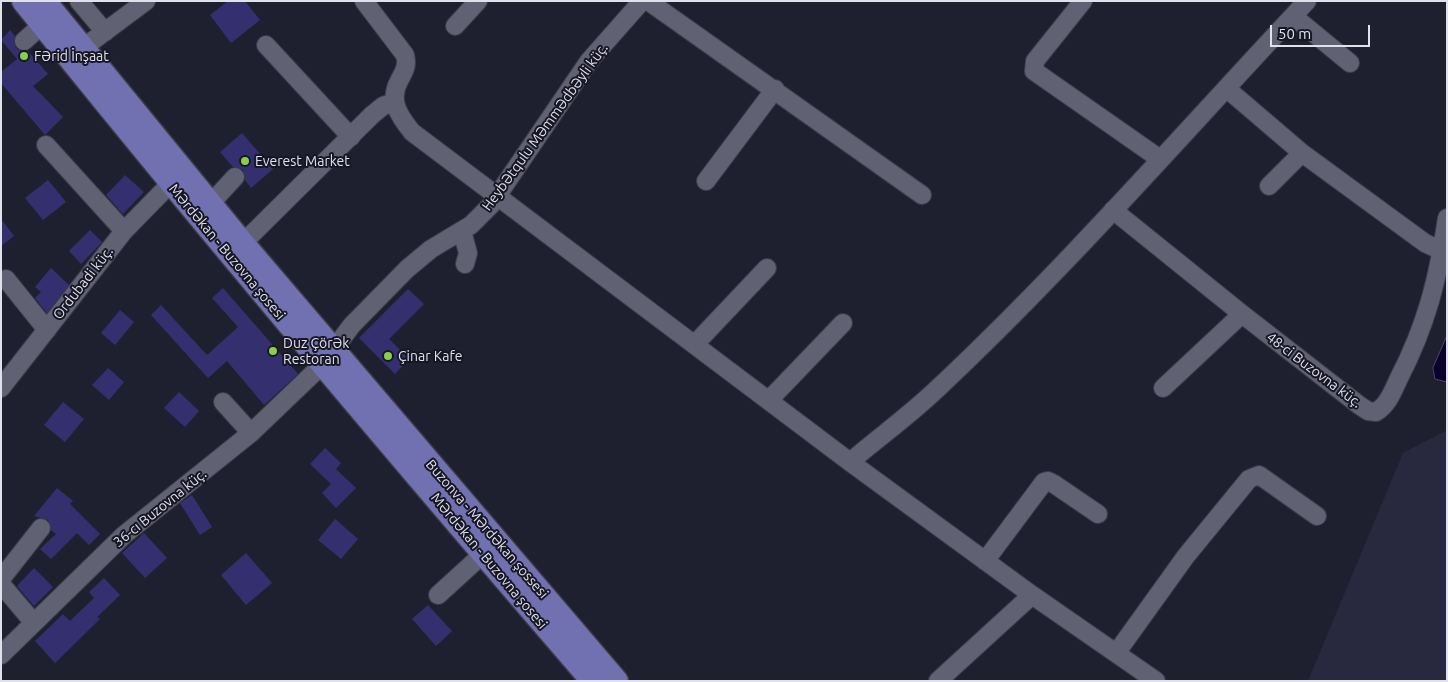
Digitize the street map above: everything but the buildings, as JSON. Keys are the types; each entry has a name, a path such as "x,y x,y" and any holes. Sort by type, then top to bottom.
{"main road":[{"name":"Mərdəkan - Buzovna şosesi","path":"23,1 170,184 328,357"},
{"name":"Mərdəkan - Buzovna şosesi","path":"45,1 243,243 328,357 483,554 592,681"},
{"name":"Buzonva - Mərdəkan şossesi","path":"328,357 358,377 617,681"}],"street":[{"path":"79,1 105,32"},
{"path":"83,48 146,1"},
{"path":"364,1 405,55 407,63 398,84 394,102 401,117 412,132 850,462 1032,595 1117,652 1156,681"},
{"path":"455,26 478,1"},
{"name":"Heybətqulu Məmmədbəyli küç.","path":"328,357 358,319 407,269 431,249 462,231 478,218 498,196 589,62 642,1"},
{"path":"648,1 775,89 922,195"},
{"path":"1083,1 1034,61 1034,71 1160,159"},
{"path":"850,462 936,391 1113,210 1308,1"},
{"path":"1293,16 1350,63"},
{"path":"24,41 42,25"},
{"path":"266,45 351,136"},
{"path":"1226,88 1302,152 1425,244 1442,251"},
{"path":"706,181 775,89"},
{"path":"243,243 383,106 394,102"},
{"path":"46,145 124,232"},
{"path":"1270,186 1302,152"},
{"path":"211,203 235,177"},
{"name":"Ordubadi küç.","path":"1,388 124,232 170,184"},
{"name":"48-ci Buzovna küç.","path":"1113,210 1359,405 1368,411 1376,412 1386,403 1420,335 1438,276 1447,218"},
{"path":"462,231 468,253 466,264"},
{"path":"695,344 767,268"},
{"path":"6,279 47,330"},
{"path":"1163,388 1242,314"},
{"path":"769,400 843,323"},
{"name":"36-cı Buzovna küç.","path":"1,656 124,535 251,433 328,357"},
{"path":"224,402 251,433"},
{"path":"1117,652 1186,556 1249,478 1259,475 1317,516"},
{"path":"985,561 1044,482 1048,481 1054,484 1098,514"},
{"path":"1,579 40,528"},
{"path":"438,595 483,554"},
{"path":"1,584 34,623"},
{"path":"938,681 1032,595"}],"shaded area":[{"path":"1447,336 1447,382 1435,379 1433,368"},
{"path":"1447,430 1447,681 1308,681 1403,453"}],"place":[{"name":"Fərid İnşaat","path":"24,56"},
{"name":"Everest Market","path":"245,161"},
{"name":"Duz Çörək Restoran","path":"273,351"},
{"name":"Çinar Kafe","path":"388,356"}]}
